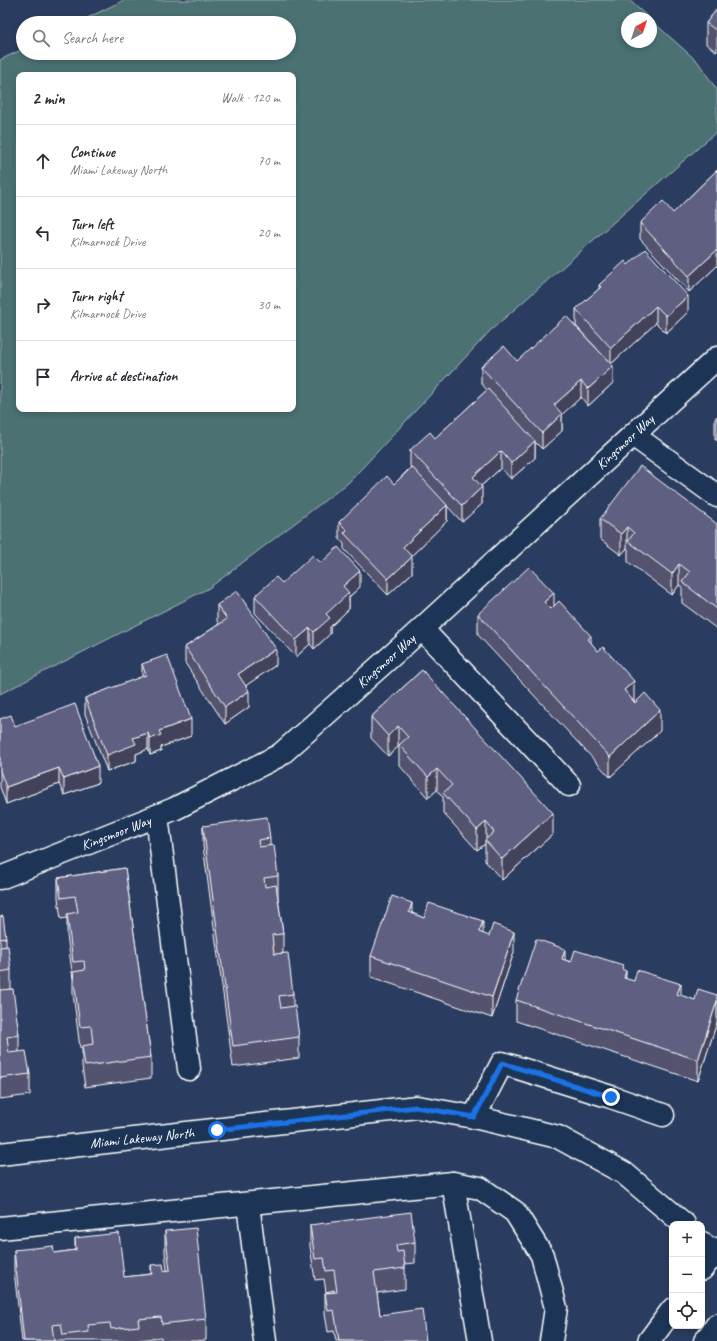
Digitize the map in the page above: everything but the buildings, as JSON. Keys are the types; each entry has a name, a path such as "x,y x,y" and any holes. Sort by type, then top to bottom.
{"street":[{"name":"Kingsmoor Way","path":"0,878 174,809 280,755 422,629 717,358"},
{"path":"634,435 717,496"},
{"path":"422,629 569,785"},
{"path":"157,816 189,1069"},
{"path":"474,1117 502,1063 663,1115"},
{"name":"Miami Lakeway North","path":"0,1154 416,1107 474,1117 558,1136 624,1173 680,1221"},
{"path":"453,1183 480,1341"},
{"path":"0,1228 453,1183 480,1188 514,1212 542,1255 556,1308 551,1341"},
{"path":"248,1204 265,1341"},
{"path":"649,1341 669,1314"},
{"path":"705,1341 717,1325"}],"green space":[{"path":"124,0 629,0 642,12 621,12 621,48 657,48 657,25 698,62 717,90 717,129 714,134 491,330 348,483 209,588 0,694 0,60 16,52 16,60 296,60 296,16 91,16"}],"route":[{"path":"217,1130 416,1107 474,1117 502,1063 611,1097"}]}
